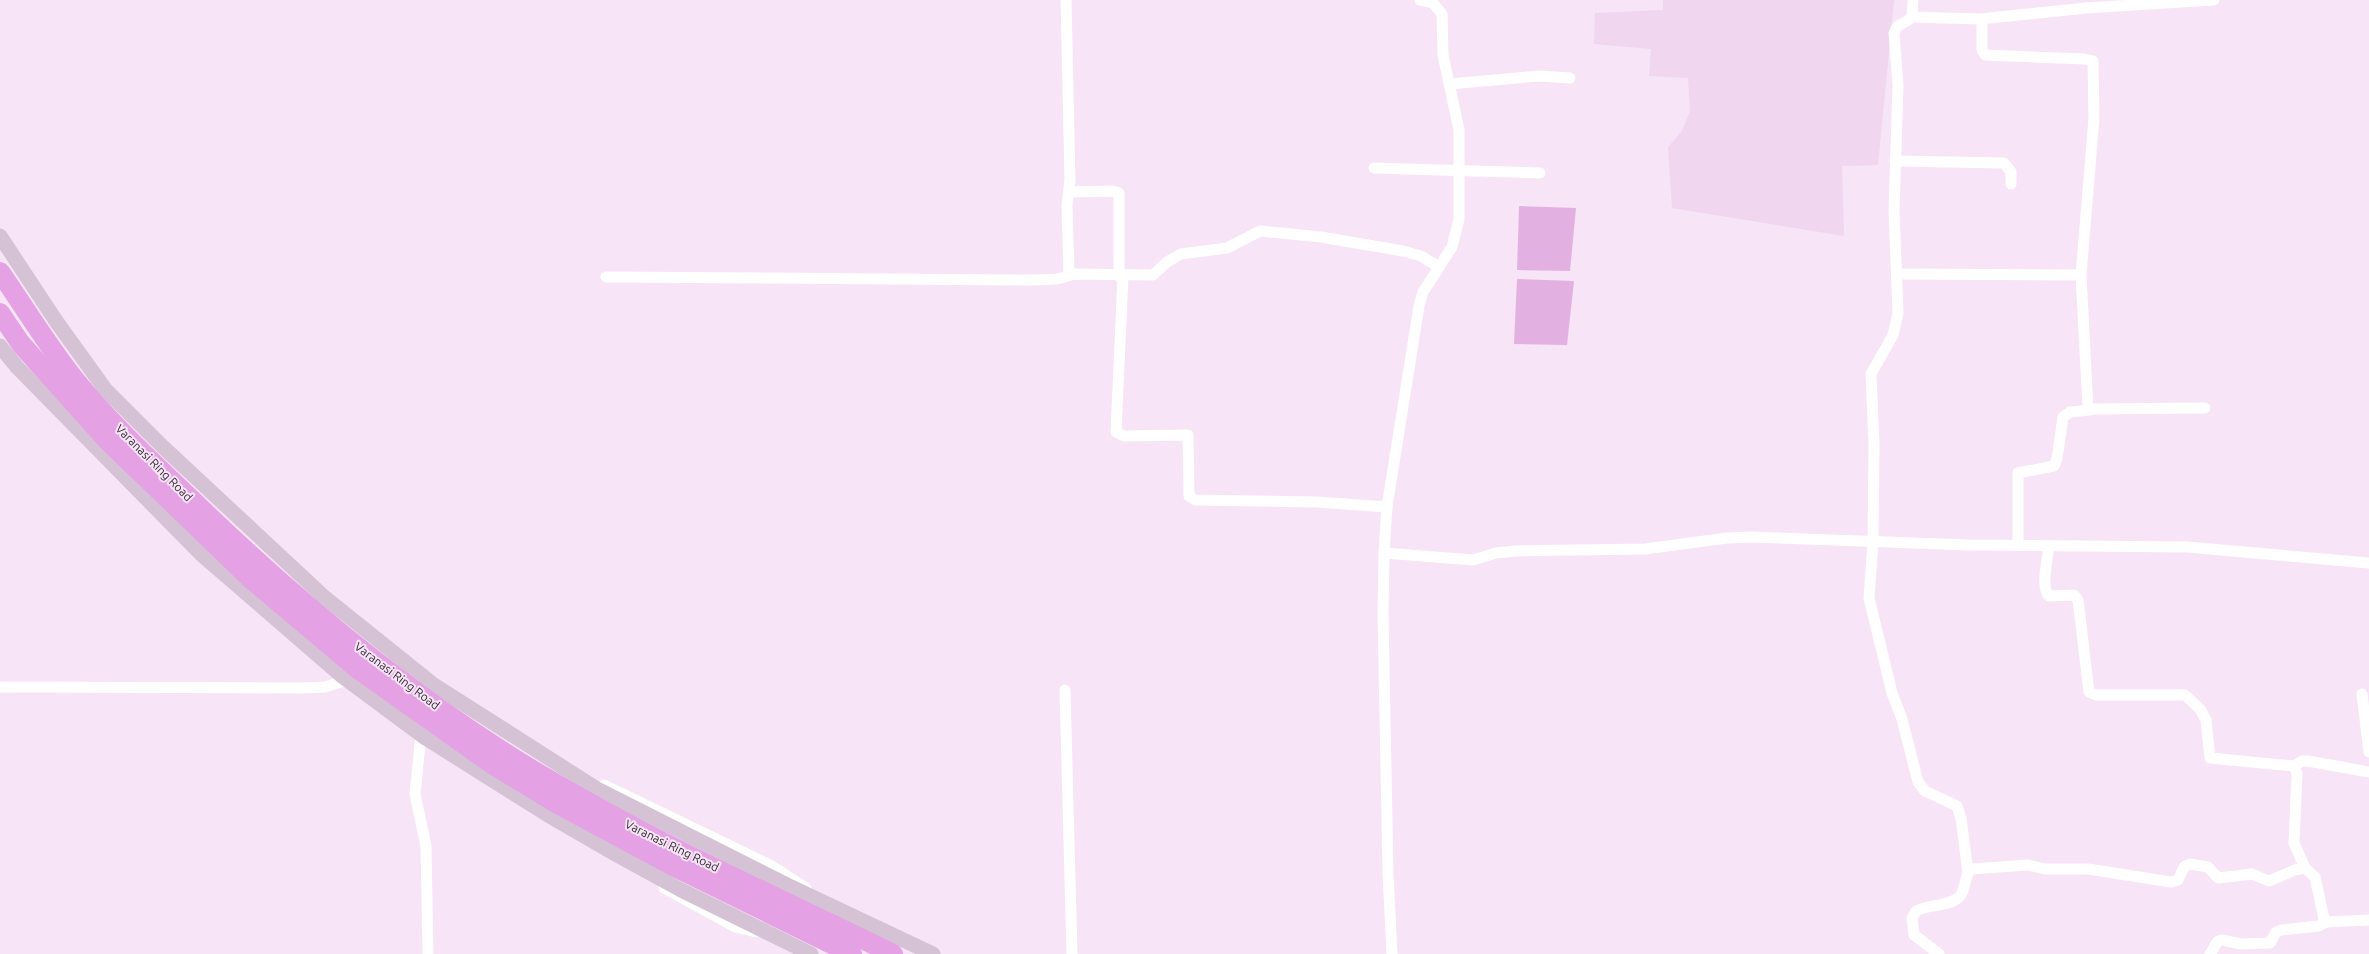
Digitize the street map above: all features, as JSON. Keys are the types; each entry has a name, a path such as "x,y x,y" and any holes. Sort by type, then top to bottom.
{"highway":[{"name":"Varanasi Ring Road","path":"0,272 74,379 122,434 256,563 368,655 471,731 557,785 642,832 894,954"},
{"path":"0,313 21,344 108,441 251,578 358,669 486,759 556,803 671,865 852,954"}],"street":[{"path":"1066,0 1069,192 1067,205 1069,274"},
{"path":"1392,954 1388,873 1383,613 1384,553 1387,507 1419,306 1423,292 1452,247 1457,233 1460,171 1459,130 1443,56 1442,14 1432,2 1420,0"},
{"path":"1912,17 1913,0"},
{"path":"1939,954 1914,935 1912,918 1916,912 1922,908 1946,903 1958,898 1963,891 1968,872 1960,811 1953,802 1925,791 1918,782 1902,719 1892,693 1869,598 1873,542 1873,410 1871,374 1893,335 1897,324 1897,274 1894,211 1898,85 1894,33 1896,26 1912,17 1980,19 2086,8 2214,0"},
{"path":"1980,19 1982,22 1982,50 1985,55 2085,59 2093,61 2093,125 2081,275 2090,410"},
{"path":"1449,84 1539,76 1570,78"},
{"path":"1895,161 2004,163 2011,172 2011,184"},
{"path":"1374,168 1540,173"},
{"path":"1069,192 1112,191 1119,193 1121,276 1116,432 1124,436 1188,435 1189,496 1195,500 1316,502 1387,507"},
{"path":"606,277 1034,280 1057,279 1069,274 1121,276 1153,275 1173,257 1207,249 1227,248 1260,231 1321,237 1403,251 1421,256 1439,267"},
{"path":"0,236 56,321 105,389 168,452 323,596 434,685 594,787 840,910 933,954"},
{"path":"1897,274 2081,275"},
{"path":"0,346 17,367 201,554 347,680 421,734 548,815 681,890 811,954"},
{"path":"2018,545 2018,473 2054,466 2057,459 2062,417 2070,412 2090,410 2205,408"},
{"path":"1384,553 1473,560 1496,553 1515,551 1646,549 1727,538 2049,546 2187,547 2369,563"},
{"path":"2049,546 2045,577 2045,592 2049,596 2074,595 2078,600 2089,692 2096,695 2185,695 2200,709 2206,720 2210,758 2294,766 2302,761 2308,761 2369,772"},
{"path":"0,686 303,688 325,687 347,680"},
{"path":"1065,690 1072,954"},
{"path":"2362,694 2369,752"},
{"path":"421,734 415,794 426,846 428,954"},
{"path":"2294,766 2297,774 2294,843 2305,868 2315,877 2324,919 2326,922"},
{"path":"1968,872 1976,868 2023,865 2045,869 2088,869 2171,882 2178,880 2184,867 2190,864 2208,867 2218,878 2252,874 2270,881 2295,870 2305,868"},
{"path":"2210,954 2218,941 2222,940 2241,944 2270,943 2276,932 2280,930 2319,926 2326,922 2369,920"}],"shaded area":[{"path":"1663,0 1894,0 1878,165 1842,166 1844,236 1672,208 1668,147 1682,131 1690,111 1688,78 1649,76 1651,49 1594,44 1595,13 1663,10"},
{"path":"1519,206 1576,208 1570,271 1517,270"},
{"path":"1517,279 1574,281 1567,345 1514,344"}]}
